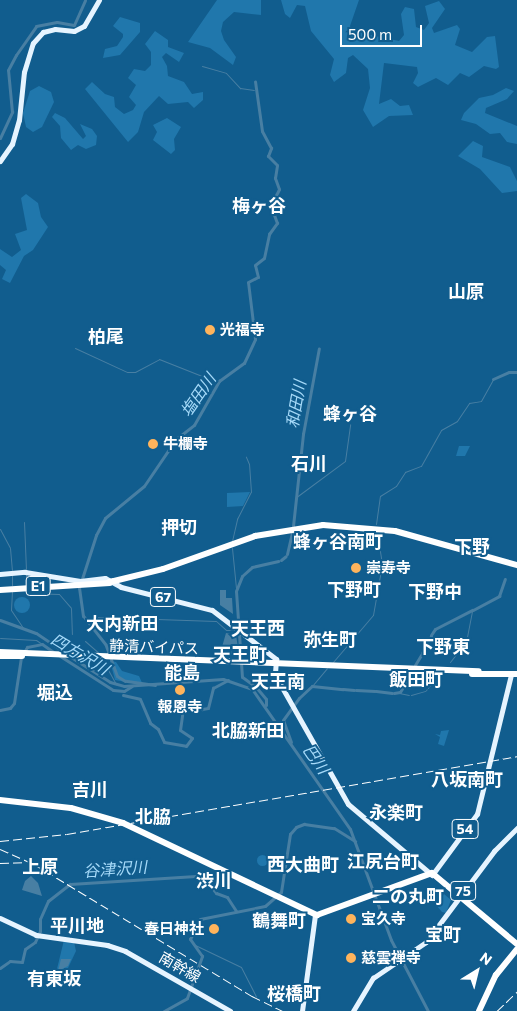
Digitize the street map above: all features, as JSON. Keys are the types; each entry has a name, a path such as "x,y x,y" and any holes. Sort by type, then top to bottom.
{"highway":[{"name":"E1","path":"0,589 112,582 174,566 277,531 339,525 407,533 507,563"},
{"name":"E1","path":"206,554 277,533 343,527 406,535 507,563"},
{"path":"507,563 517,566"},
{"path":"0,653 52,653 166,658"},
{"path":"0,653 60,657 139,656 220,662 287,664"},
{"name":"静清バイパス","path":"0,653 512,673"},
{"path":"85,657 110,656 177,661"},
{"path":"85,657 154,661 330,664 479,672"},
{"path":"220,662 234,660 287,664"},
{"path":"275,663 466,671"},
{"path":"0,801 59,808 114,822 315,916 432,874 517,948 499,974 480,1011"}],"main road":[{"path":"0,161 10,148 16,128 24,72 33,43 43,32 55,29 74,31 84,26 99,0"},
{"name":"67","path":"0,574 12,573 81,584 105,578 121,587 212,610 239,629 275,663"},
{"path":"275,663 275,675 348,804 432,874"},
{"name":"54","path":"432,874 477,814 512,673"},
{"name":"75","path":"353,1011 373,978 404,959 426,942 494,851 517,828"},
{"path":"302,1011 315,916"},
{"name":"南幹線","path":"0,918 36,935 118,948 230,1011"}],"shaded area":[{"path":"217,0 261,0 261,15 234,12 223,22 221,31 224,40 236,57 233,65 210,48 188,42"},
{"path":"281,0 359,0 350,26 352,31 399,41 404,35 401,14 405,7 414,9 416,27 424,30 429,23 425,6 439,1 445,9 432,28 434,33 457,25 460,29 455,45 472,52 487,37 495,36 499,67 496,69 484,66 469,77 460,73 448,85 436,78 418,87 413,83 418,73 417,67 384,63 379,104 391,99 400,106 409,105 413,115 389,116 373,127 363,110 370,88 368,69 353,55 348,58 346,73 334,82 330,75 334,59 311,31 305,6 297,5 290,18 285,14"},
{"path":"120,17 140,23 140,32 120,55 103,58 105,49 117,46 123,37 123,34 113,26"},
{"path":"155,31 168,40 168,47 184,53 179,62 166,53 162,57 167,66 168,76 184,82 192,94 203,92 203,100 194,108 188,102 168,104 159,96 144,112 138,132 128,142 85,89 92,82 105,94 114,97 115,107 124,114 133,110 136,105 129,97 136,85 128,78 134,69 145,71 151,65 151,52 145,44"},
{"path":"39,86 51,92 54,102 42,127 33,132 26,127 23,113 30,91"},
{"path":"506,88 514,91 507,99 486,108 485,113 517,126 517,144 507,142 500,133 490,134 476,124 461,120 464,113 479,98 493,95"},
{"path":"55,113 65,118 83,139 86,136 80,124 92,129 97,136 96,145 86,149 78,145 71,150 61,138 60,126 52,117"},
{"path":"167,118 181,127 174,139 175,150 171,154 153,140 157,132 153,125"},
{"path":"473,141 483,146 482,157 510,167 517,181 517,191 502,193 480,169 458,156"},
{"path":"26,194 38,203 41,217 48,227 33,250 24,256 10,283 2,279 6,270 0,265 0,249 12,257 21,250 15,234 27,230 21,198"},
{"path":"459,446 470,446 465,456 456,456"},
{"path":"250,492 243,506 227,507 227,493"},
{"path":"220,590 226,590 226,598 232,598 233,614 220,605"},
{"path":"22,597 30,605 22,613 14,605"},
{"path":"226,633 236,635 239,654 230,654 230,648 222,647"},
{"path":"110,661 116,662 122,671 139,676 143,685 115,680"},
{"path":"449,730 444,746 438,744 440,737 435,734 440,735 441,731"},
{"path":"262,854 268,860 262,866 256,860"},
{"path":"31,876 38,883 42,896 22,890 25,881"},
{"path":"444,894 451,900 446,913 442,912 436,905"},
{"path":"64,940 74,942 76,951 68,968 56,973"},
{"path":"61,959 71,959 68,966 58,971"}],"waterway":[{"path":"0,138 12,112 8,70 16,55 36,26 57,22 74,25 85,0"},
{"path":"202,66 226,73 240,88 254,90"},
{"name":"塩田川","path":"155,685 125,681 117,676 106,645 83,616 79,588 96,535 105,518 144,486 176,439 194,425 219,381 244,363 255,339 248,282 258,277 255,265 264,258 269,234 277,223 273,212 280,206 274,199 279,189 275,178 277,165 268,156 271,148 262,131 255,81"},
{"path":"75,348 127,372 135,372 159,359 212,380 217,385"},
{"name":"和田川","path":"293,526 303,434 319,348"},
{"path":"493,379 509,372 517,372"},
{"path":"376,524 380,496 396,486 405,472 421,466 441,430 457,421 469,403 481,401 493,379"},
{"path":"295,498 345,461 350,424"},
{"path":"232,541 237,519 251,492 249,464 246,457"},
{"path":"24,522 26,569"},
{"path":"0,529 10,548 12,570"},
{"path":"333,662 373,615 382,564 377,532"},
{"name":"和田川","path":"287,554 292,533"},
{"path":"232,548 236,588"},
{"name":"和田川","path":"281,560 286,556"},
{"name":"和田川","path":"266,705 266,699 256,687 242,677 236,591 242,576 252,567 278,561"},
{"path":"26,573 26,582"},
{"path":"12,574 12,585"},
{"path":"473,610 499,596 505,579"},
{"path":"12,591 11,610 23,628"},
{"path":"27,593 59,594 71,608 72,634"},
{"path":"466,642 472,610"},
{"path":"431,635 435,629 472,610"},
{"path":"97,617 216,621 226,630 235,630"},
{"name":"巴川","path":"0,620 36,633 66,653"},
{"path":"422,653 431,636"},
{"path":"0,638 36,640 42,644"},
{"path":"85,641 99,653"},
{"path":"450,662 465,643"},
{"name":"四方沢川","path":"0,710 10,708 14,703 21,657 27,647 42,644 55,653"},
{"path":"415,665 421,655"},
{"name":"四方沢川","path":"60,656 113,690 124,691 132,686"},
{"name":"巴川","path":"71,657 110,682 124,686 223,679 252,689 350,829 391,940 428,1011"},
{"path":"102,659 116,684"},
{"path":"312,686 327,668"},
{"path":"394,693 400,692 411,673"},
{"path":"431,685 436,678"},
{"path":"123,695 140,699 150,723 158,729 164,742 186,746 192,738 180,730 183,708 192,703 202,709 208,708 213,688 228,680"},
{"path":"291,742 283,720 299,698 312,686 343,689"},
{"path":"343,689 354,690"},
{"path":"356,690 375,691"},
{"path":"376,691 392,693"},
{"path":"411,695 425,691"},
{"path":"399,693 409,695"},
{"path":"164,1011 187,998 202,956 190,939 200,919 265,906 281,892 290,834 296,827 304,824 334,828 355,841"},
{"name":"谷津沢川","path":"0,968 10,961 22,962 25,949 35,942 40,931 40,919 48,901 70,884 196,876 208,883 216,893 227,897 236,911"},
{"path":"195,945 241,967 256,996"}],"railway":[{"path":"0,841 67,834 517,756"},
{"path":"0,849 34,864 252,996 283,1011"},
{"path":"0,863 24,862"},
{"path":"497,1011 517,992"}],"place":[{"name":"光福寺","path":"210,330"},
{"name":"牛欄寺","path":"153,444"},
{"name":"崇寿寺","path":"356,568"},
{"name":"報恩寺","path":"180,690"},
{"name":"宝久寺","path":"351,919"},
{"name":"春日神社","path":"214,929"},
{"name":"慈雲禅寺","path":"351,958"}],"district":[{"name":"梅ヶ谷","path":"259,205"},
{"name":"山原","path":"466,291"},
{"name":"柏尾","path":"106,336"},
{"name":"蜂ヶ谷","path":"350,413"},
{"name":"石川","path":"309,463"},
{"name":"押切","path":"179,527"},
{"name":"蜂ヶ谷南町","path":"338,541"},
{"name":"下野","path":"472,546"},
{"name":"下野町","path":"354,589"},
{"name":"下野中","path":"435,591"},
{"name":"大内新田","path":"122,623"},
{"name":"天王西","path":"258,628"},
{"name":"弥生町","path":"330,639"},
{"name":"下野東","path":"443,646"},
{"name":"天王町","path":"240,654"},
{"name":"能島","path":"182,672"},
{"name":"飯田町","path":"416,679"},
{"name":"天王南","path":"278,681"},
{"name":"堀込","path":"55,692"},
{"name":"北脇新田","path":"248,730"},
{"name":"八坂南町","path":"467,779"},
{"name":"吉川","path":"90,789"},
{"name":"永楽町","path":"396,812"},
{"name":"北脇","path":"153,816"},
{"name":"江尻台町","path":"383,861"},
{"name":"西大曲町","path":"303,864"},
{"name":"上原","path":"40,866"},
{"name":"渋川","path":"214,880"},
{"name":"二の丸町","path":"408,896"},
{"name":"鶴舞町","path":"279,920"},
{"name":"平川地","path":"77,925"},
{"name":"宝町","path":"443,934"},
{"name":"有東坂","path":"54,978"},
{"name":"桜橋町","path":"294,993"}]}
